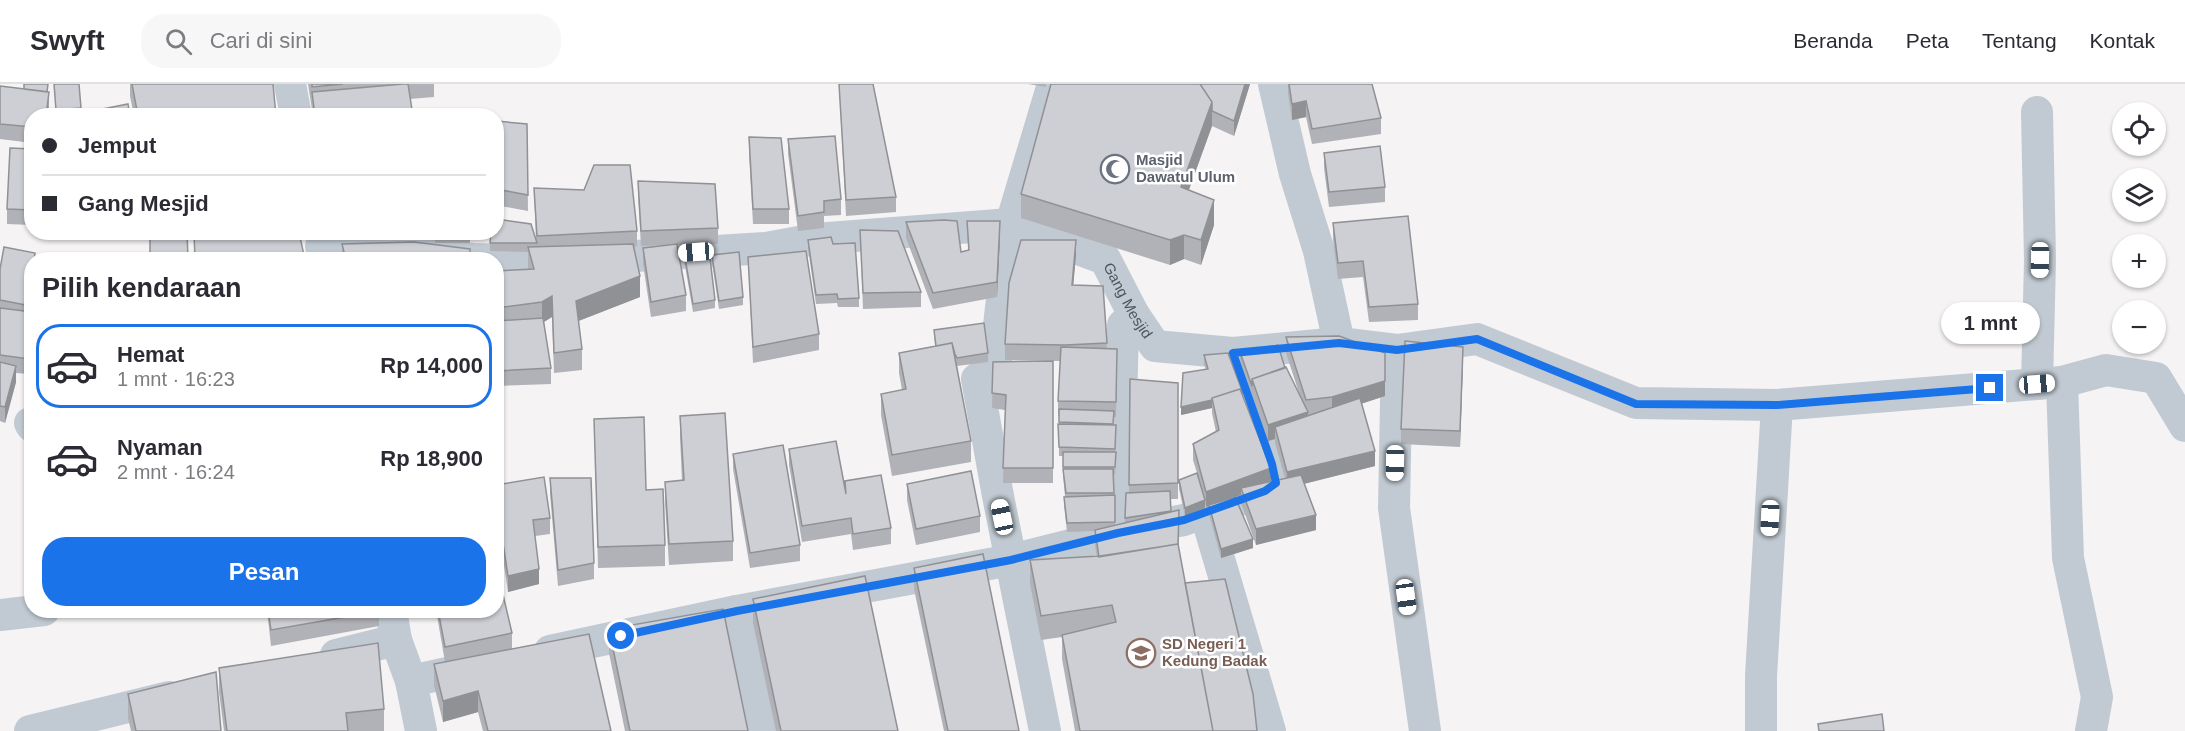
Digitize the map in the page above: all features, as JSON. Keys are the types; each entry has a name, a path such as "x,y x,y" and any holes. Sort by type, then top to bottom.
{"street":[{"path":"290,84 294,108"},
{"path":"1045,731 977,379 996,364 998,326 1006,275 1016,226 1053,84"},
{"path":"1274,84 1295,174 1319,251 1339,343"},
{"path":"2037,112 2040,260 2049,383 2068,558 2097,697 2091,731"},
{"name":"Gang Mesjid","path":"504,260 554,261 766,248 815,239 1016,226 1106,259 1134,315 1155,346 1233,353 1339,343 1397,350 1477,339 1636,404 1777,405 2049,383 2106,369 2156,378 2185,426"},
{"name":"Gang Mesjid","path":"322,246 392,252"},
{"path":"1118,533 1123,325 1134,315"},
{"path":"1397,350 1394,508 1425,731"},
{"path":"411,681 737,611 1011,560 1118,533 1184,520 1265,491 1276,483 1272,464 1233,353"},
{"path":"1761,731 1761,676 1777,405"},
{"path":"1205,513 1270,731"},
{"path":"737,611 762,731"},
{"path":"0,615 24,612"},
{"path":"305,663 394,625 411,681 421,731"},
{"path":"30,731 114,721 191,691"}],"building":[{"path":"24,84 48,84 47,92 24,89"},
{"path":"54,84 79,84 81,108 56,108"},
{"path":"132,84 273,84 275,108 136,108"},
{"path":"312,84 343,84 312,87"},
{"path":"408,84 412,108 314,108 312,92"},
{"path":"839,84 873,84 896,197 846,200"},
{"name":"Masjid Dawatul Ulum","path":"1051,84 1200,84 1212,102 1181,187 1214,200 1201,240 1184,235 1170,240 1021,194"},
{"path":"1200,84 1245,84 1234,121 1212,111 1212,102"},
{"path":"1289,84 1372,84 1381,118 1312,129 1306,101 1292,104"},
{"path":"0,86 49,92 47,108 24,108 24,126 0,124"},
{"path":"128,104 129,108 108,108"},
{"path":"504,122 527,124 528,195 504,190"},
{"path":"835,136 841,199 824,201 824,212 798,216 788,139"},
{"path":"749,137 781,138 789,209 753,209"},
{"path":"1380,146 1385,187 1329,192 1324,153"},
{"path":"10,148 24,149 24,210 7,209"},
{"path":"594,165 630,165 637,231 537,236 534,188 584,190"},
{"path":"638,181 715,184 718,228 641,231"},
{"path":"1408,216 1418,304 1369,307 1363,261 1338,263 1333,223"},
{"path":"504,220 531,224 537,243 490,243 490,240 504,240"},
{"path":"957,221 961,252 969,250 967,221 1000,221 997,282 933,293 906,222"},
{"path":"860,230 898,231 921,292 863,293"},
{"path":"831,237 833,244 855,243 859,298 838,299 837,294 816,295 808,240"},
{"path":"150,240 187,240 188,252 150,252"},
{"path":"194,240 301,240 303,252 195,252"},
{"path":"1021,240 1076,240 1072,285 1103,286 1107,343 1005,344 1009,283"},
{"path":"414,242 470,249 470,252 344,252 342,244"},
{"path":"633,244 640,276 576,301 582,349 554,353 552,296 542,302 504,307 504,271 534,269 528,247"},
{"path":"677,244 686,295 651,302 643,248"},
{"path":"4,247 30,252 24,252 24,305 0,300 0,269"},
{"path":"709,250 715,300 693,304 684,252"},
{"path":"806,251 819,334 753,347 748,257"},
{"path":"739,252 743,297 719,301 712,255"},
{"path":"0,308 24,311 24,358 0,355"},
{"path":"543,318 551,368 504,371 504,320"},
{"path":"984,323 988,353 957,358 952,343 936,346 934,330"},
{"path":"1339,336 1385,353 1385,381 1332,397 1306,400 1286,337"},
{"path":"1405,341 1463,347 1460,431 1401,429"},
{"path":"952,343 971,441 892,455 881,394 906,389 899,353"},
{"path":"1278,345 1285,368 1252,379 1252,386 1240,352"},
{"path":"1061,347 1117,349 1116,402 1058,401"},
{"path":"1228,353 1243,393 1240,389 1212,398 1212,400 1181,407 1183,373 1208,369 1204,355"},
{"path":"1053,361 1053,468 1003,468 1006,395 992,393 993,362"},
{"path":"0,362 16,366 5,407 0,406"},
{"path":"1286,367 1308,412 1268,425 1252,379"},
{"path":"1130,379 1178,383 1178,483 1129,485"},
{"path":"1240,389 1271,468 1206,492 1193,444 1219,430 1212,398"},
{"path":"1360,398 1375,451 1287,472 1275,427"},
{"path":"1059,409 1114,411 1113,424 1059,422"},
{"path":"725,413 733,541 669,544 665,482 684,480 680,416"},
{"path":"644,417 646,490 663,489 665,545 598,547 594,419"},
{"path":"1058,424 1116,425 1115,449 1059,447"},
{"path":"836,441 846,494 845,481 881,475 891,528 853,534 851,518 802,526 789,449"},
{"path":"783,445 800,545 750,553 733,454"},
{"path":"1063,452 1116,452 1115,467 1063,467"},
{"path":"1063,469 1113,469 1114,493 1066,493"},
{"path":"971,471 980,516 916,529 907,484"},
{"path":"1197,473 1205,500 1185,508 1179,480"},
{"path":"1301,475 1316,515 1256,529 1241,488"},
{"path":"544,477 550,518 533,520 539,569 508,576 504,550 504,484"},
{"path":"550,478 591,478 594,563 558,570"},
{"path":"1170,491 1171,511 1125,518 1126,493"},
{"path":"1115,495 1115,522 1067,523 1064,497"},
{"path":"1235,497 1253,539 1221,549 1209,505"},
{"path":"1179,510 1178,545 1099,557 1095,530"},
{"name":"SD Negeri 1 Kedung Badak","path":"1178,544 1213,731 1080,731 1062,635 1116,622 1112,605 1041,616 1030,560 1100,556"},
{"path":"983,554 1019,731 948,731 914,568"},
{"path":"865,576 898,731 781,731 753,599"},
{"path":"1225,579 1253,694 1257,731 1213,731 1185,583"},
{"path":"504,599 512,633 445,647 440,618 504,618"},
{"path":"723,609 748,731 630,731 609,629"},
{"path":"269,618 339,618 271,630"},
{"path":"589,634 611,731 488,731 478,691 443,701 434,664"},
{"path":"378,643 384,709 346,713 348,731 227,731 219,668"},
{"path":"216,672 221,731 136,731 128,694"},
{"path":"1882,714 1884,731 1819,731 1818,724"}],"place":[{"name":"Masjid Dawatul Ulum","path":"1115,169"},
{"name":"SD Negeri 1 Kedung Badak","path":"1141,653"}],"route":[{"path":"621,636 737,611 1011,560 1118,533 1184,520 1265,491 1276,483 1272,464 1233,353 1339,343 1397,350 1477,339 1636,404 1777,405 1990,388"}]}
